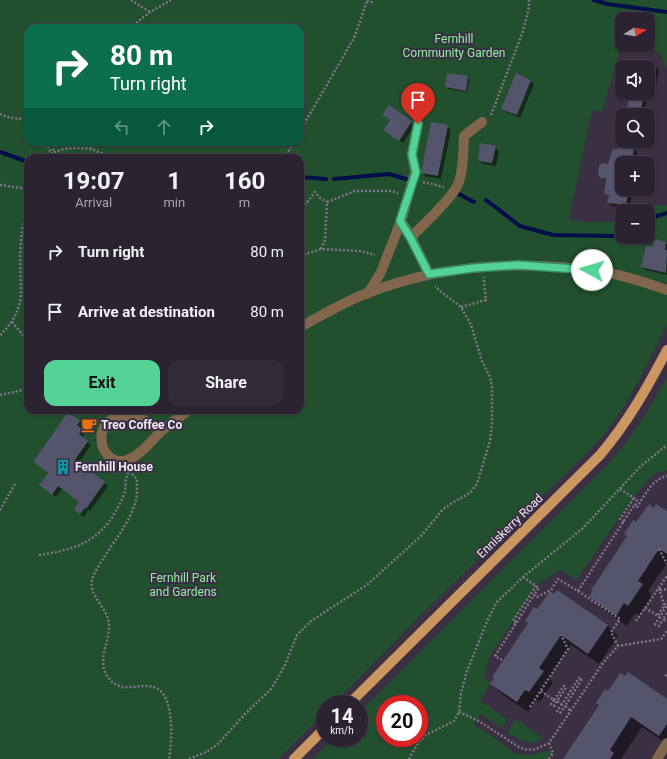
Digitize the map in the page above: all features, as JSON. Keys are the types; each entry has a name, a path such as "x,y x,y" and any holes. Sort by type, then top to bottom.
{"main road":[{"name":"Enniskerry Road","path":"358,695 600,456 630,416 667,350"},
{"path":"294,759 316,737"}],"street":[{"path":"410,237 443,205 459,183 464,136 482,122"},
{"path":"367,294 387,259 416,172 412,154 418,124"},
{"path":"400,221 429,274"},
{"path":"304,325 367,294 429,274 486,267 518,265 554,266 604,272 667,290"},
{"path":"163,430 136,418 126,417 108,421 102,428 101,438 103,448 108,456 118,461 126,460 135,456 152,442 163,430 184,414"},
{"path":"657,759 667,743"}],"path":[{"path":"131,0 150,12"},
{"path":"135,24 150,12 171,0"},
{"path":"304,124 354,38 367,0 374,4"},
{"path":"482,122 491,115 523,32 529,7 529,0"},
{"path":"0,114 24,119"},
{"path":"49,146 51,154"},
{"path":"51,154 54,146"},
{"path":"89,146 103,154"},
{"path":"51,154 59,150 82,148 92,149"},
{"path":"413,179 454,190"},
{"path":"0,185 24,188"},
{"path":"327,202 355,190 392,191 408,195"},
{"path":"304,204 306,204 315,192 320,198 327,202"},
{"path":"321,248 324,240 327,202"},
{"path":"0,335 12,322 18,310 20,301 21,234 24,220"},
{"path":"304,254 321,248 360,251 387,259"},
{"path":"461,307 486,300 484,282 486,267"},
{"path":"189,759 206,752 217,745 246,713 270,690 285,665 297,635 307,624 368,584 422,535 443,509 470,494 477,484 490,441 492,424 492,387 490,377 482,361 471,325 461,307 440,291 429,274"},
{"path":"12,322 24,336"},
{"path":"0,395 24,390"},
{"path":"409,759 418,743 426,734 454,721 459,712 461,693 467,671 488,619 497,602 523,576 583,528 641,466 667,445"},
{"path":"126,460 129,471 137,479 137,495 128,520 96,571 92,581 92,588 107,615 109,624 108,638 103,660 104,669 108,678 116,685 128,688 150,686 158,688 164,695 171,717 172,731 169,759"},
{"path":"39,555 61,552 79,546 94,538 104,528 122,500 129,471"},
{"path":"633,507 637,507 652,484 658,479 667,476"},
{"path":"0,510 15,484"},
{"path":"578,591 637,500 620,489"},
{"path":"624,522 620,520 634,498"},
{"path":"659,549 667,564"},
{"path":"502,660 495,656 539,588 523,576"},
{"path":"636,621 667,576"},
{"path":"534,595 537,597 551,590 558,579 578,591 620,619 611,632 618,646"},
{"path":"516,623 513,621 536,586"},
{"path":"659,589 667,589"},
{"path":"659,589 665,606"},
{"path":"667,601 655,624 658,626 667,613"},
{"path":"645,608 659,616"},
{"path":"663,619 667,622"},
{"path":"459,712 478,720 518,747 527,750 549,743 603,663 618,646 661,639 667,631"},
{"path":"530,707 568,649 561,635"},
{"path":"579,678 582,680 563,705 579,678"},
{"path":"564,686 566,688 556,700 564,686"},
{"path":"541,691 571,710"},
{"path":"549,743 553,753 549,759"}],"green space":[{"name":"Fernhill Park and Gardens","path":"0,0 667,0 667,69 660,54 655,51 655,12 615,12 615,52 620,52 617,60 615,60 615,67 602,112 592,110 569,219 588,222 615,222 615,244 655,244 655,206 667,205 667,325 622,410 592,448 423,613 342,695 316,695 316,721 278,759 0,759"},
{"path":"667,377 667,470 654,474 635,495 576,580 561,570 537,584 488,660 484,678 491,682 480,701 507,719 502,728 481,714 474,724 515,753 531,755 548,750 552,752 547,759 313,759 325,747 368,747 368,704 376,696 376,747 428,747 428,695 377,695 608,464 633,433"},
{"path":"515,719 544,738 534,743 529,743 520,740 507,732"}],"building":[{"path":"447,73 468,76 466,91 445,87"},
{"path":"516,73 531,80 517,115 501,109"},
{"path":"629,100 643,100 641,108 627,108"},
{"path":"389,105 412,121 399,141 383,130 390,120 382,115"},
{"path":"431,122 448,125 438,176 421,173"},
{"path":"480,143 496,146 492,163 478,161"},
{"path":"617,148 634,149 633,156 615,156 615,196 628,196 626,204 607,203 609,196 604,193 606,179 600,178 598,174 599,166 602,163 608,164 613,149 617,150"},
{"path":"655,239 666,242 666,273 641,267 646,246 653,247 655,244"},
{"name":"Fernhill House","path":"67,414 71,414 80,421 77,425 82,429 79,434 88,441 75,460 105,482 86,509 85,508 80,514 74,510 79,502 58,486 52,495 39,485 48,473 33,462"},
{"path":"649,504 654,508 656,504 667,511 667,554 659,549 638,581 643,584 628,606 624,603 616,616 589,597 592,592 591,590 627,536 624,534 633,520 636,522"},
{"path":"557,590 608,625 588,654 561,635 539,668 544,671 529,692 525,690 517,702 490,684 494,678 492,677 528,623 525,621 534,607 537,609 550,591 554,594"},
{"path":"628,672 667,699 667,724 659,736 631,717 610,750 614,753 610,759 563,759 599,705 596,703 605,689 608,691 620,673 625,676"}],"waterway":[{"path":"594,0 607,4 667,12"},
{"path":"0,152 24,161"},
{"path":"334,179 389,174 406,179"},
{"path":"304,177 326,179"},
{"path":"457,193 474,202"},
{"path":"486,200 520,226 553,235 615,235"},
{"path":"655,217 667,213"}],"place":[{"name":"Treo Coffee Co","path":"89,425"},
{"name":"Fernhill House","path":"63,467"}],"route":[{"path":"418,124 412,154 416,172 400,221 429,274 473,268 518,265 554,266 592,270"}],"park label":[{"name":"Fernhill Community Garden","path":"454,46"}]}
